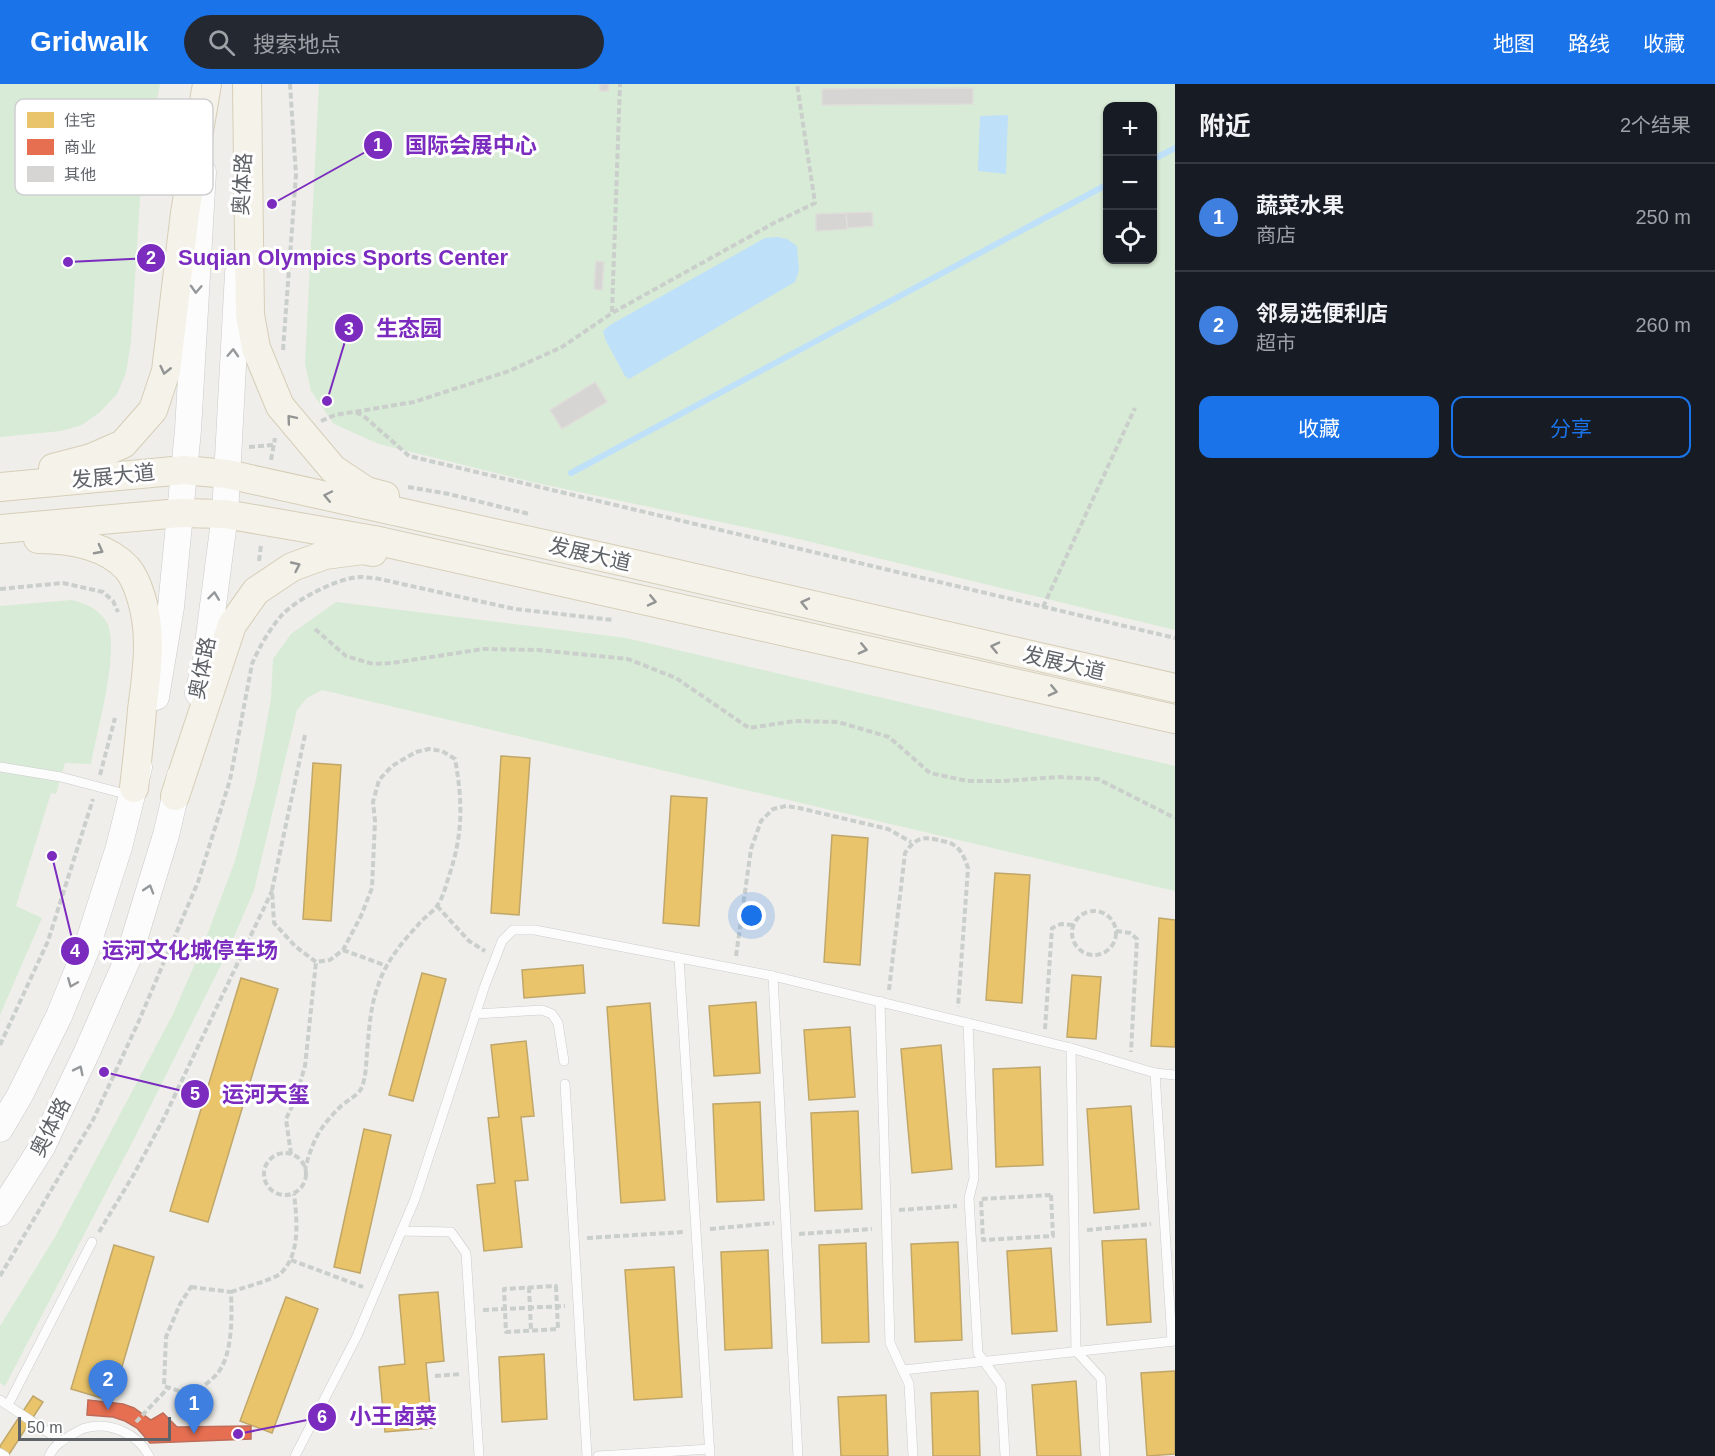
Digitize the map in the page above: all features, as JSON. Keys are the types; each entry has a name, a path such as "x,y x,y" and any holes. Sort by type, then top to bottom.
{"main road":[{"name":"奥体路","path":"206,99 207,84"},
{"path":"204,99 207,84"},
{"name":"奥体路","path":"0,1213 42,1146 129,956 166,835 206,659 225,514 247,85"},
{"path":"247,85 250,315 255,348 280,406 333,469 366,491 487,522 625,562"},
{"path":"0,478 91,458 123,444 153,410 166,371 187,195"},
{"name":"奥体路","path":"0,1129 20,1095 59,1016 86,950 118,847 153,712 170,618 189,418 201,195"},
{"name":"发展大道","path":"0,487 184,470 227,474 1175,688"},
{"name":"发展大道","path":"0,529 180,513 225,514 374,540 1175,719"},
{"path":"0,538 54,539 88,544 114,558 128,569 137,585 146,613 149,652 133,792"},
{"path":"175,796 232,625 256,591 292,567 325,555 363,550 616,593"}],"lane":[{"path":"0,767 133,792"},
{"path":"295,1456 357,1336 415,1199 475,1014 502,941 513,930 535,930 773,976 1044,1041 1155,1073 1175,1075"},
{"path":"598,1456 710,1453 679,958"},
{"path":"773,976 798,1456"},
{"path":"884,1002 886,1228 890,1343 909,1384 913,1456"},
{"path":"475,1014 542,1010 552,1014 558,1023 564,1061"},
{"path":"968,1023 974,1178 969,1205 978,1353 1001,1385 1005,1456"},
{"path":"1071,1048 1076,1351 1101,1378 1105,1456"},
{"path":"903,1370 1174,1341 1155,1073"},
{"path":"565,1084 587,1456"},
{"path":"401,1231 451,1232 466,1253 479,1456"},
{"path":"61,1440 4,1403 92,1242"},
{"path":"49,1456 61,1440 85,1428 106,1426 126,1433 144,1447 149,1456"},
{"path":"0,1453 5,1456"}],"path":[{"path":"284,360 296,175 290,84"},
{"path":"612,313 620,84"},
{"path":"304,434 323,419 414,402 509,371 562,347 612,313 774,223 815,203 797,84"},
{"path":"272,456 280,406"},
{"path":"1043,607 1135,408"},
{"path":"356,412 409,456 1175,638"},
{"path":"398,485 449,494 535,516"},
{"path":"0,1276 93,1120 138,1023 198,882 230,780 252,664 257,652 281,616 295,603 326,587 359,577 375,578 515,609 622,621"},
{"path":"315,629 346,656 373,664 483,649 538,650 628,659 676,678 749,728 795,721 838,722 889,737 930,773 967,781 1059,777 1098,779 1175,818"},
{"path":"92,1242 134,1174 164,1118 272,890 305,735"},
{"path":"272,890 274,923 295,946 316,962 330,960 343,950 361,916 372,888 375,831 373,802 379,780 392,766 416,752 429,749 442,751 455,759 460,790 457,852 437,906 399,947 378,986 373,1007 366,1069 360,1090 320,1128 305,1169 304,1184 294,1194 281,1196 274,1193 269,1189 264,1177 264,1170 271,1158 277,1155 291,1154 302,1162 305,1169"},
{"path":"734,968 751,849 761,821 773,809 786,806 799,808 888,829 911,842"},
{"path":"884,1002 905,853 911,842 930,838 953,844 964,857 968,868 957,1020"},
{"path":"437,906 469,941 496,957"},
{"path":"1089,911 1104,913 1110,917 1116,931 1116,938 1108,951 1094,956 1087,955 1075,946 1072,940 1073,925 1076,919 1089,911"},
{"path":"1044,1041 1052,928 1061,924 1073,925"},
{"path":"1116,931 1130,933 1137,939 1131,1066"},
{"path":"343,950 387,966"},
{"path":"291,1154 286,1119 295,1100 305,1066 316,962"},
{"path":"231,1292 229,1346 217,1374 191,1395 164,1386 166,1337 180,1304 191,1287 231,1292 279,1275 291,1260 298,1225 294,1194"},
{"path":"1051,1196 1053,1236 983,1240 981,1199 1051,1196"},
{"path":"886,1211 969,1205"},
{"path":"1074,1231 1164,1222"},
{"path":"786,1234 886,1228"},
{"path":"291,1260 376,1292"},
{"path":"556,1286 558,1329 506,1332 504,1289 529,1287 556,1286"},
{"path":"529,1287 531,1330"},
{"path":"470,1311 578,1305"},
{"path":"435,1376 474,1373"},
{"path":"126,1433 168,1388"}],"green space":[{"path":"0,84 160,84 157,99 15,99 15,195 140,195 131,341 126,373 117,394 100,412 82,425 61,431 0,437"},
{"path":"319,84 1175,84 1175,630 786,536 532,482 379,444 334,424 311,391 305,364"},
{"path":"71,600 92,608 108,625 111,654 106,693 91,764 65,763 56,794 51,793 16,906 42,918 0,1015 0,606"},
{"path":"336,602 626,638 1175,766 1175,891 322,690 307,698 297,710 254,890 228,951 136,1135 5,1386 0,1383 0,1326 55,1237 173,1014 204,943 235,861 256,780 271,699 273,659 291,634"}],"water":[{"path":"1008,115 1006,174 978,171 980,116"},
{"path":"765,238 787,239 797,246 799,270 795,282 629,379 625,376 603,331"}],"building: 住宅":[{"path":"501,756 530,758 519,915 491,913"},
{"path":"313,763 341,765 331,921 303,919"},
{"path":"671,796 707,798 699,926 663,923"},
{"path":"832,835 868,838 860,965 824,962"},
{"path":"995,873 1030,875 1022,1003 986,1000"},
{"path":"1159,918 1175,920 1175,1047 1151,1046"},
{"path":"583,965 585,993 524,998 522,970"},
{"path":"422,973 446,979 413,1101 389,1095"},
{"path":"1072,975 1101,977 1096,1039 1067,1037"},
{"path":"241,978 278,989 208,1222 170,1211"},
{"path":"756,1002 760,1073 714,1076 709,1006"},
{"path":"650,1003 665,1200 621,1203 607,1007"},
{"path":"850,1027 855,1097 809,1100 804,1030"},
{"path":"526,1041 534,1116 521,1117 528,1180 515,1181 522,1247 484,1251 477,1185 495,1183 488,1118 499,1117 491,1045"},
{"path":"941,1045 952,1169 912,1173 901,1049"},
{"path":"1040,1067 1043,1165 996,1167 993,1069"},
{"path":"760,1102 764,1200 717,1202 713,1104"},
{"path":"1131,1106 1139,1209 1094,1213 1087,1109"},
{"path":"858,1111 862,1209 815,1211 811,1113"},
{"path":"364,1129 391,1135 360,1273 334,1267"},
{"path":"1146,1239 1151,1322 1107,1325 1102,1241"},
{"path":"958,1242 962,1340 915,1342 911,1244"},
{"path":"866,1243 869,1342 822,1343 819,1245"},
{"path":"114,1245 154,1257 112,1401 71,1389"},
{"path":"1051,1248 1057,1331 1012,1334 1007,1251"},
{"path":"768,1250 772,1348 725,1350 721,1252"},
{"path":"674,1267 682,1397 634,1400 625,1270"},
{"path":"438,1292 444,1361 426,1363 432,1428 385,1432 379,1367 405,1364 399,1295"},
{"path":"286,1297 318,1309 272,1433 240,1421"},
{"path":"544,1354 547,1419 502,1422 499,1357"},
{"path":"1175,1371 1175,1454 1147,1456 1141,1373"},
{"path":"1076,1381 1081,1456 1037,1456 1032,1385"},
{"path":"978,1391 980,1456 933,1456 931,1393"},
{"path":"886,1395 888,1456 841,1456 838,1397"},
{"path":"33,1396 43,1402 8,1456 0,1456 0,1446"}],"building: 商业":[{"path":"88,1400 123,1404 134,1408 151,1420 163,1413 177,1427 251,1426 251,1439 150,1443 137,1428 125,1421 113,1417 87,1415"}],"building: 其他":[{"path":"600,84 609,84 608,91 600,91"},
{"path":"973,88 973,104 822,105 822,89"},
{"path":"872,212 873,226 847,228 846,213"},
{"path":"846,213 847,229 816,231 816,214"},
{"path":"596,261 604,262 602,290 594,289"},
{"path":"595,382 607,402 562,429 550,410"}],"waterway":[{"path":"1157,157 1175,148"},
{"path":"571,473 1103,187"}],"place":[{"name":"国际会展中心","path":"272,204"},
{"name":"Suqian Olympics Sports Center","path":"68,262"},
{"name":"生态园","path":"327,401"},
{"name":"运河文化城停车场","path":"52,856"},
{"name":"运河天玺","path":"104,1072"},
{"name":"邻易选便利店","path":"108,1410"},
{"name":"蔬菜水果","path":"194,1434"},
{"name":"小王卤菜","path":"238,1434"}]}
